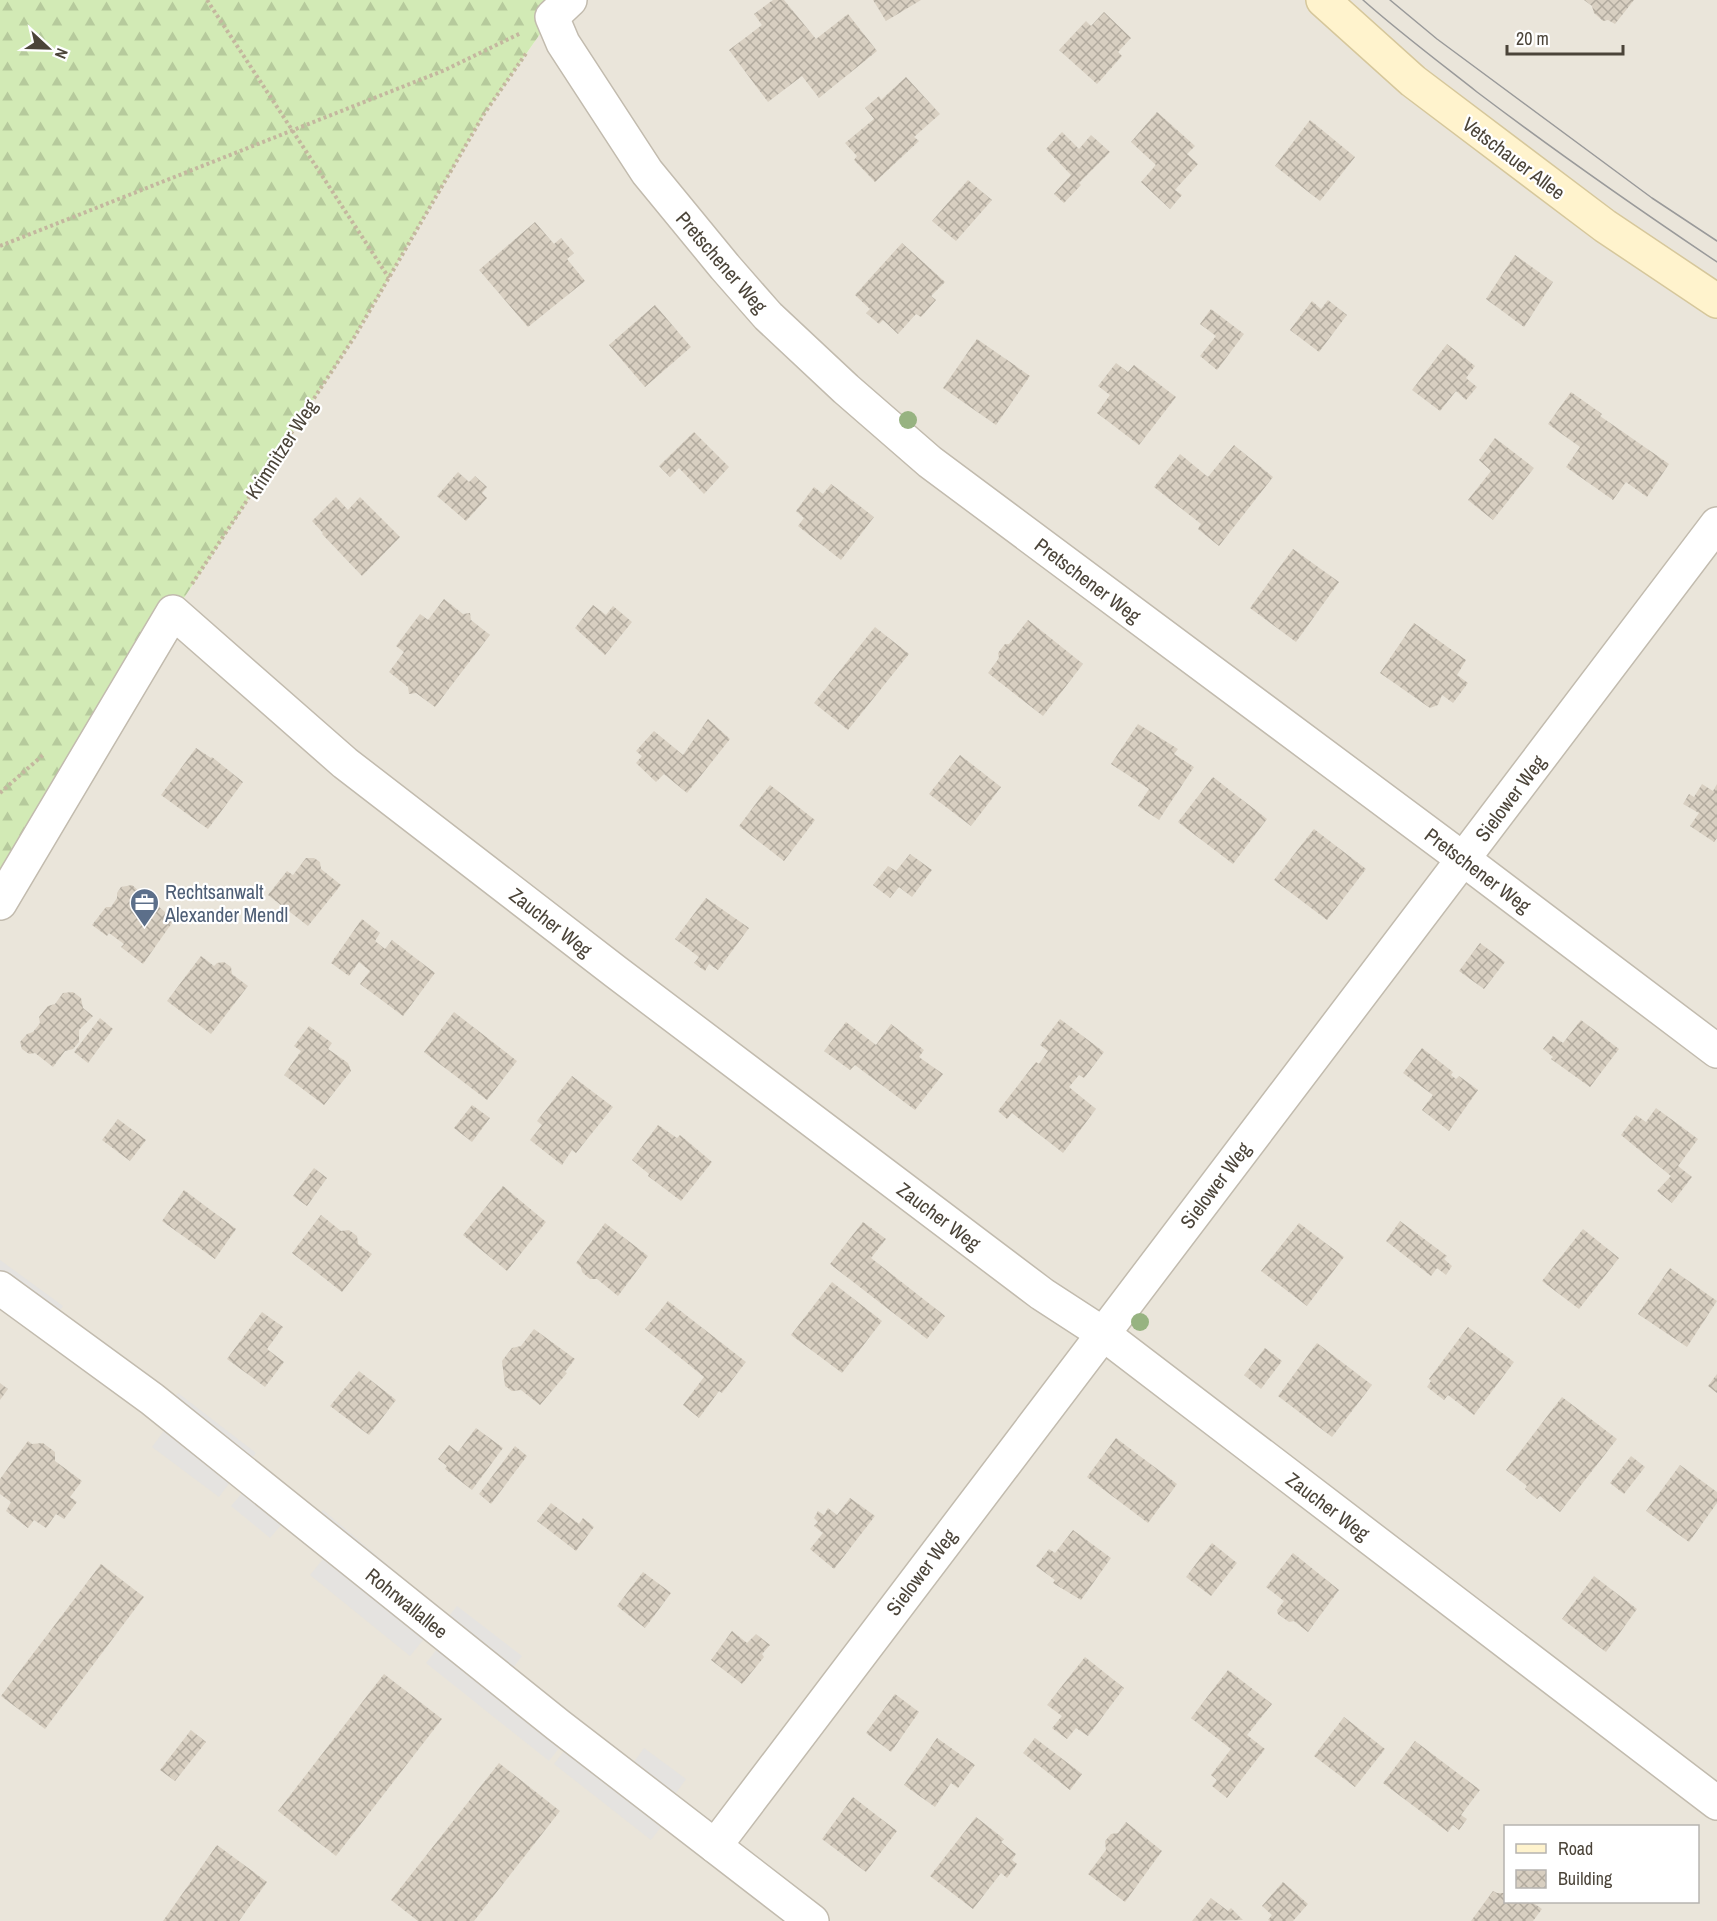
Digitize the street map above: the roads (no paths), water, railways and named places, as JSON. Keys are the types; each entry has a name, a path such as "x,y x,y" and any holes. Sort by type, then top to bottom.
{"street":[{"name":"Vetschauer Allee","path":"1323,0 1413,81 1605,226 1717,301"},
{"name":"Pretschener Weg","path":"561,9 563,43 646,172 753,299 824,370 930,462 1717,1051"},
{"name":"Sielower Weg","path":"715,1846 1717,524"},
{"name":"Zaucher Weg","path":"0,903 173,612 345,763 409,813 1049,1300 1102,1333 1717,1803"},
{"name":"Rohrwallallee","path":"0,1288 152,1399 549,1717 812,1921"}],"tram line":[{"path":"1363,0 1419,47 1506,114 1717,262"},
{"path":"1390,0 1437,39 1652,198 1717,241"}],"place":[{"name":"Rechtsanwalt Alexander Mendl","path":"144,928"}]}
